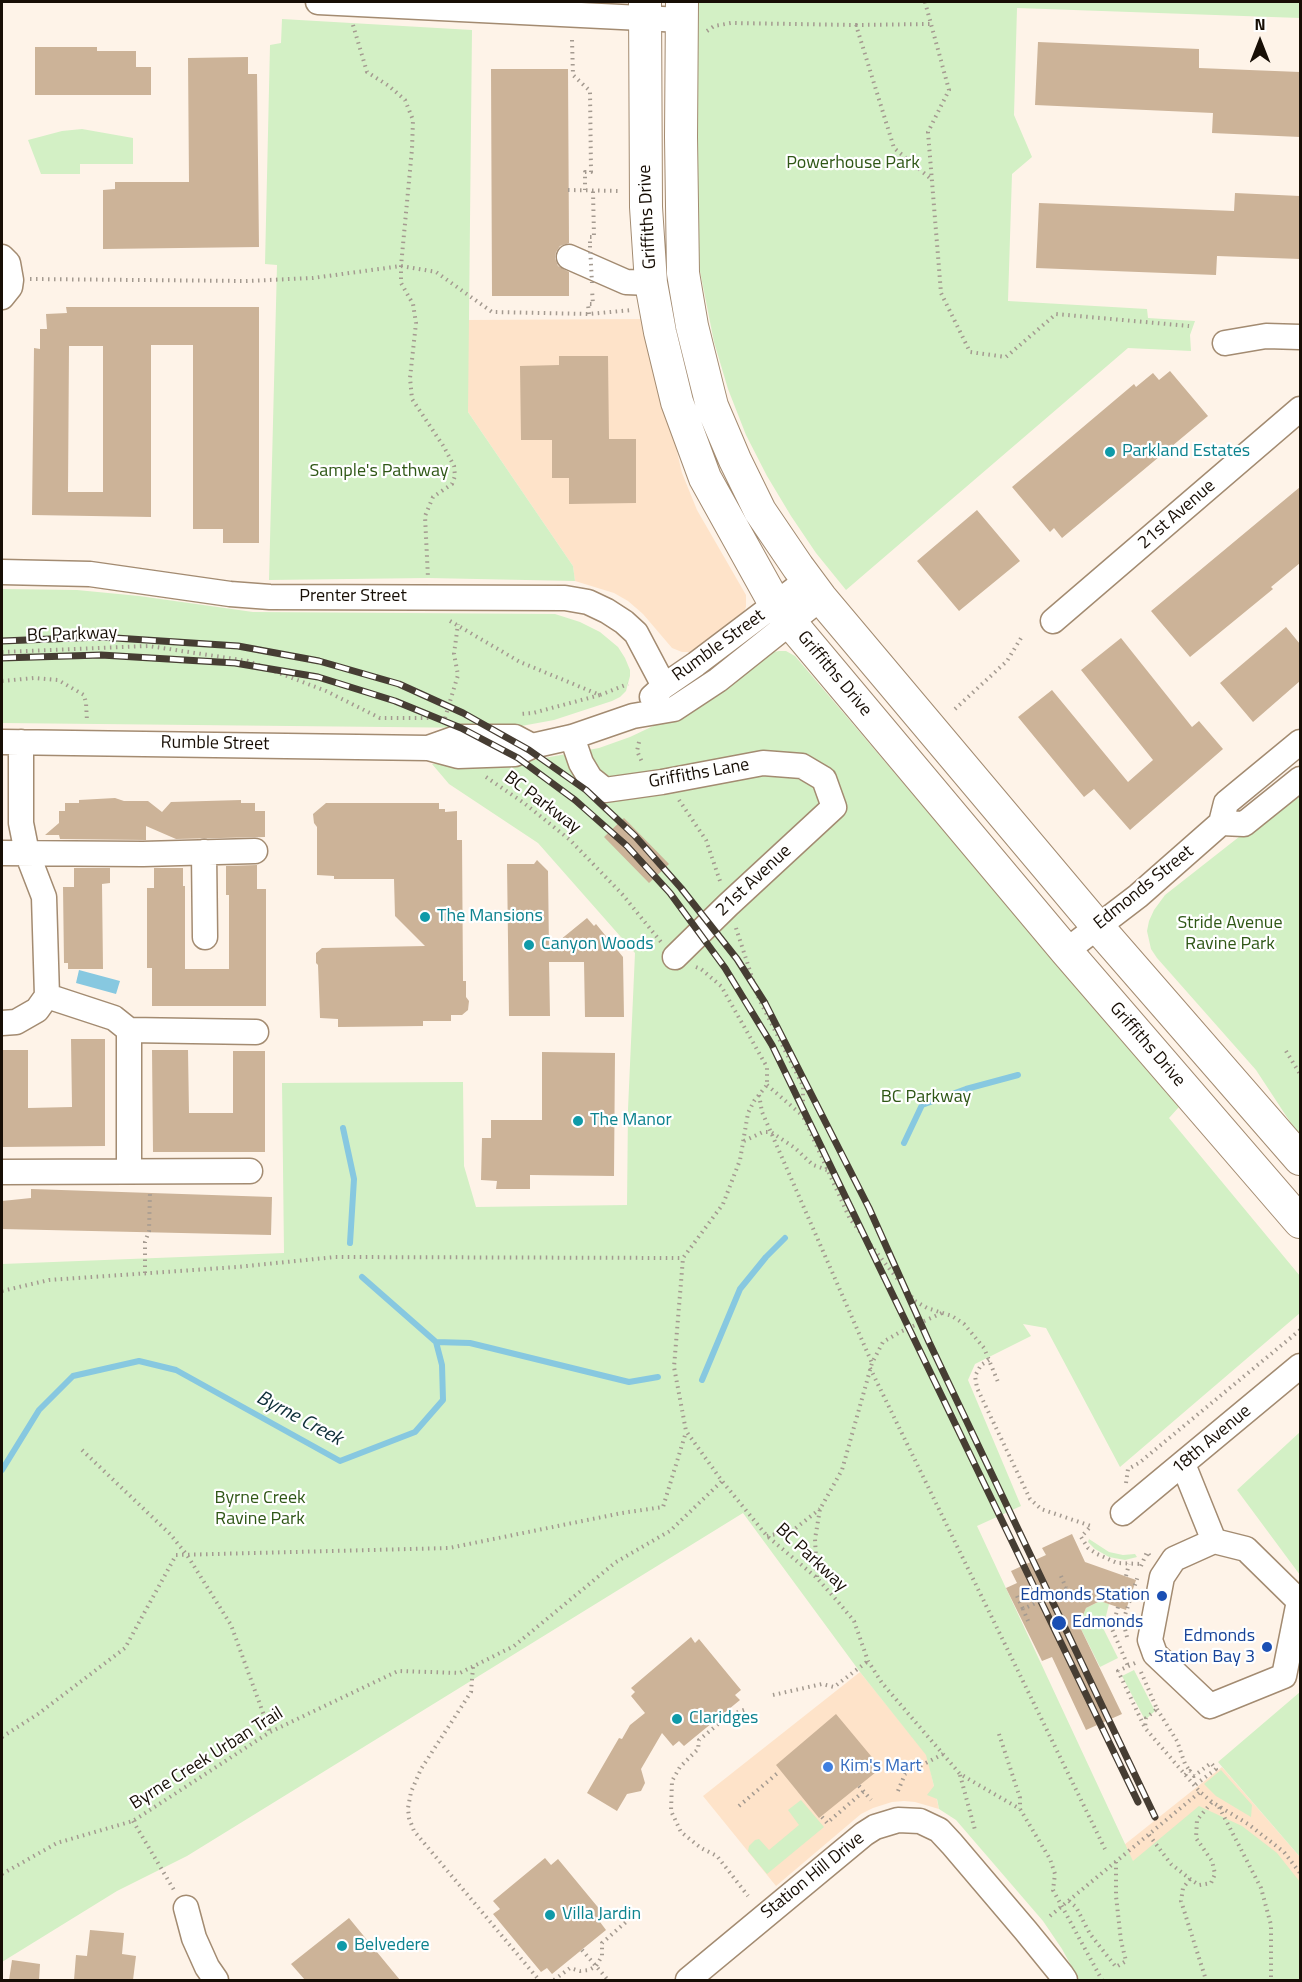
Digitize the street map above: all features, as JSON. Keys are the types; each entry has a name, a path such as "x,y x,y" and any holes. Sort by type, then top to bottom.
{"main road":[{"name":"Griffiths Drive","path":"645,10 644,296 660,332 677,402 705,478 782,613 1066,951 1300,1222"},
{"name":"Griffiths Drive","path":"688,18 683,273 692,326 712,406 760,511 814,589 1097,926 1300,1159"}],"street":[{"path":"318,2 645,10 688,18"},
{"path":"2,257 8,263 6,289"},
{"path":"569,257 626,282 644,296"},
{"path":"1225,343 1266,336 1300,337"},
{"name":"21st Avenue","path":"1053,621 1300,409"},
{"name":"Prenter Street","path":"2,572 90,574 230,594 270,597 565,597 588,602 608,611 624,622 636,633 664,686"},
{"name":"Rumble Street","path":"633,716 664,686 696,664 782,613 814,589"},
{"name":"Rumble Street","path":"11,742 428,748 458,756 515,754 532,746 572,737 633,716 674,709 718,680 782,613"},
{"name":"Griffiths Lane","path":"572,737 581,762 590,778 605,789 662,782 763,763 802,766 824,779 834,807"},
{"path":"2,1023 16,1022 37,1010 46,996 44,897 27,853 11,742"},
{"name":"Edmonds Street","path":"1066,951 1138,896 1221,823 1226,803 1300,742"},
{"path":"1221,823 1244,824 1300,779"},
{"name":"21st Avenue","path":"675,957 834,807"},
{"path":"2,853 255,851"},
{"path":"204,852 205,937"},
{"path":"46,996 114,1018 129,1030 256,1032"},
{"path":"129,1030 140,1171"},
{"path":"2,1172 250,1171"},
{"name":"18th Avenue","path":"1123,1513 1300,1366"},
{"path":"1183,1464 1214,1541"},
{"path":"1214,1541 1246,1549 1299,1601 1284,1676 1210,1706 1155,1654 1150,1640 1162,1578 1174,1559 1214,1541"},
{"name":"Station Hill Drive","path":"688,1980 864,1834 875,1827 897,1820 920,1821 939,1830 1065,1980"},
{"path":"186,1908 194,1938 207,1967 216,1980"}],"path":[{"path":"925,2 949,90 928,132 941,293 970,352 1006,357 1056,314 1189,326"},
{"path":"688,18 714,26 731,23 931,24"},
{"path":"353,23 367,72 405,100 412,120 412,149 400,266 401,284 413,304 416,322 410,378 412,399 444,447 454,466 455,476 452,484 433,497 425,516 428,579"},
{"path":"856,25 894,148 932,180"},
{"path":"572,40 573,75 590,91 591,172 585,172 585,190"},
{"path":"568,190 626,191"},
{"path":"592,283 590,237 594,237 593,191"},
{"path":"6,289 313,278 400,266 436,272 492,312 613,313 644,296"},
{"path":"589,314 588,304 593,304 592,291"},
{"path":"446,619 520,662 600,695"},
{"name":"BC Parkway","path":"2,652 149,646 248,661 326,691 380,718 445,718 458,675 454,654 458,624"},
{"path":"955,709 1007,661 1021,638"},
{"path":"2,681 34,678 58,680 84,695 87,715"},
{"path":"512,715 533,713 600,695 628,684"},
{"name":"BC Parkway","path":"483,774 570,840 622,894 654,936 675,957 701,969 721,986 766,1067 766,1085"},
{"path":"662,782 678,799 706,840 759,999 803,1086 803,1116 850,1219 915,1301 927,1308 952,1316 964,1324 984,1348 998,1382"},
{"path":"1286,1051 1300,1074"},
{"path":"2,1291 49,1280 335,1257 683,1257 723,1204 740,1160 748,1113 766,1085 803,1116"},
{"path":"759,1095 762,1112 871,1365 1105,1849"},
{"path":"743,1141 763,1132 771,1132 795,1148 813,1165 828,1170"},
{"path":"140,1171 149,1231 145,1242 145,1273"},
{"name":"BC Parkway","path":"683,1257 674,1367 686,1431 766,1536 817,1578 854,1621 868,1660 882,1683 960,1774 1020,1809 1050,1859 1055,1874 1053,1890 1102,1980"},
{"path":"817,1578 815,1539 820,1509 842,1470 871,1365 883,1342 943,1313"},
{"path":"1128,1469 1139,1463 1300,1330"},
{"path":"989,1360 981,1365 975,1376 977,1388 1030,1499 1041,1509 1091,1526 1081,1537 1088,1548 1105,1559 1142,1564"},
{"path":"2,1737 38,1714 125,1648 176,1555 449,1548 622,1513 663,1507 686,1431"},
{"path":"82,1450 170,1534 187,1555 231,1624 270,1732"},
{"name":"Byrne Creek Urban Trail","path":"2,1874 57,1843 133,1821 270,1732 398,1671 460,1673 514,1646 616,1562 670,1532 722,1481"},
{"path":"766,1536 792,1531 820,1509"},
{"path":"1126,1576 1129,1564"},
{"path":"1023,1609 1068,1588 1061,1576"},
{"path":"1017,1596 1028,1621"},
{"path":"1118,1607 1112,1629 1128,1666"},
{"path":"1115,1619 1123,1621"},
{"path":"773,1695 822,1684 834,1688 868,1660"},
{"path":"1195,1785 1216,1769 1211,1763 1194,1776 1185,1764 1177,1741 1157,1709 1137,1663 1118,1671 1145,1728 1200,1792 1248,1824 1284,1852 1300,1873"},
{"path":"473,1666 471,1692 421,1769 411,1792 409,1818 414,1831 539,1980"},
{"path":"1145,1728 1146,1718 1157,1709"},
{"path":"744,1710 729,1715 699,1740 698,1749 680,1767 672,1780 671,1811 681,1832 701,1848 717,1856 748,1896"},
{"path":"999,1734 1020,1798 1020,1809"},
{"path":"898,1791 905,1774 943,1754"},
{"path":"739,1806 780,1771"},
{"path":"1185,1775 1190,1771"},
{"path":"960,1774 975,1830"},
{"path":"860,1786 872,1800"},
{"path":"822,1816 827,1823 864,1791"},
{"path":"1050,1916 1200,1792"},
{"path":"1149,1834 1171,1864 1190,1880 1199,1885 1211,1883 1215,1874 1212,1861 1196,1838 1197,1820 1215,1803"},
{"path":"1215,1803 1261,1888 1271,1925 1270,1980"},
{"path":"133,1821 186,1908"},
{"path":"1069,1901 1076,1907 1090,1934 1116,1967 1126,1961 1121,1941 1116,1896 1116,1862"},
{"path":"1190,1880 1183,1888 1180,1901 1206,1980"},
{"path":"554,1980 570,1968 580,1971 596,1966 602,1956 602,1943 626,1922"},
{"path":"582,1950 608,1980"}],"shaded area":[{"path":"646,319 682,473 697,510 746,595 746,607 742,616 694,652 682,652 672,648 643,614 628,601 614,593 575,581 573,566 468,412 468,320"},
{"path":"860,1672 927,1755 939,1809 904,1801 873,1808 861,1814 776,1886 703,1796"},
{"path":"1222,1767 1300,1857 1300,1980 1197,1980 1124,1845"}],"green space":[{"name":"Powerhouse Park","path":"694,2 1300,2 1300,18 1017,8 1014,115 1032,157 1012,174 1008,301 1147,309 1148,318 1195,321 1190,335 1191,351 1128,348 846,590 816,553 767,476 746,435 728,389 714,342 696,251"},
{"name":"Sample's Pathway","path":"282,19 472,30 468,412 573,566 575,581 428,578 269,580 277,265 265,264 270,45 281,43"},
{"path":"82,129 133,138 133,164 80,164 80,174 41,174 28,140 62,131"},
{"path":"2,589 77,590 253,612 555,614 580,622 600,632 618,647 630,670 630,676 626,691 612,701 554,720 516,727 2,723"},
{"name":"Byrne Creek Ravine Park","path":"786,651 795,656 1179,1107 1169,1118 1300,1276 1300,1313 1120,1467 1046,1328 1023,1324 1031,1336 975,1364 968,1380 1021,1506 977,1526 1133,1861 1199,1806 1242,1826 1277,1853 1300,1882 1300,1980 1079,1980 1043,1921 956,1820 939,1809 937,1799 927,1795 934,1786 926,1755 860,1672 743,1513 187,1856 117,1891 2,1962 2,1264 284,1253 282,1083 463,1082 464,1166 476,1207 627,1205 628,1109 635,953 538,843 449,784 432,764 517,763 599,748 630,737 687,710 769,653"},
{"name":"Stride Avenue Ravine Park","path":"1300,789 1300,1137 1256,1070 1157,958 1151,949 1147,931 1154,910 1165,895"},
{"path":"1300,1432 1300,1575 1237,1490"},
{"path":"1089,1539 1109,1552 1123,1555 1135,1554 1137,1557 1125,1560 1109,1557 1095,1549 1088,1542"},
{"path":"1100,1601 1109,1604 1103,1628 1118,1658 1100,1667 1079,1625 1086,1608"},
{"path":"1134,1670 1155,1711 1145,1720 1122,1676"},
{"path":"1300,1692 1300,1857 1218,1762"},
{"path":"1221,1770 1252,1805 1251,1817 1216,1796 1204,1784"},
{"path":"801,1800 824,1827 767,1874 748,1851 749,1846 759,1839 769,1850 799,1825 788,1810"}],"water":[{"path":"79,970 120,981 116,994 76,983"}],"building":[{"path":"1038,42 1199,49 1199,68 1300,72 1300,137 1212,133 1213,113 1035,105"},
{"path":"35,47 97,47 97,51 136,51 136,67 151,67 151,95 35,95"},
{"path":"248,57 248,74 257,74 259,247 103,249 103,190 115,189 115,182 189,182 188,58"},
{"path":"491,69 568,69 569,243 560,246 555,258 558,266 569,272 569,296 492,296"},
{"path":"1235,193 1300,196 1300,259 1217,256 1216,275 1036,268 1039,203 1234,211"},
{"path":"66,307 259,307 259,543 223,543 223,529 193,529 193,345 151,345 151,517 32,515 34,348 40,349 40,329 47,329 46,314 67,313","holes":["69,346 103,346 103,492 68,492"]},
{"path":"559,356 608,356 609,439 636,439 636,503 569,504 569,478 552,478 552,440 521,440 520,366 559,365"},
{"name":"Parkland Estates","path":"1170,371 1208,416 1062,538 1054,528 1050,532 1012,487 1134,384 1136,387 1153,373 1159,380"},
{"path":"1300,487 1300,563 1271,587 1273,589 1190,657 1151,611"},
{"path":"977,510 1020,561 959,611 917,561"},
{"path":"1286,627 1300,644 1300,681 1253,722 1220,683"},
{"path":"1121,638 1192,727 1199,721 1223,749 1130,830 1094,789 1084,797 1018,717 1052,690 1128,782 1153,760 1081,670"},
{"path":"115,798 124,801 148,801 162,812 171,802 241,800 241,803 255,803 255,811 265,811 265,837 176,839 146,826 146,840 60,839 59,835 45,835 59,823 59,811 65,811 65,803"},
{"name":"The Mansions","path":"326,803 439,803 439,809 445,809 445,812 457,811 457,840 462,840 463,981 466,981 466,997 469,1001 468,1010 462,1015 451,1015 451,1021 423,1021 423,1026 338,1027 338,1019 320,1018 316,953 322,948 425,946 395,916 394,879 334,879 334,876 317,875 317,827 313,814"},
{"path":"624,818 669,864 649,883 604,837"},
{"path":"537,860 548,871 549,949 587,918 594,926 596,924 623,957 624,1017 585,1017 584,962 549,962 550,1016 509,1016 507,864 534,864"},
{"path":"257,865 257,889 266,889 266,1006 152,1006 152,968 147,968 147,888 154,888 154,868 183,868 185,969 229,969 229,895 226,895 226,866"},
{"path":"74,868 110,868 110,883 102,884 103,969 68,969 68,963 64,963 63,887 74,887"},
{"path":"71,1039 105,1039 105,1146 2,1147 2,1050 28,1050 28,1108 72,1107"},
{"path":"152,1050 188,1050 189,1113 233,1113 233,1051 265,1051 265,1152 153,1152"},
{"name":"The Manor","path":"542,1052 615,1053 614,1176 530,1175 530,1189 496,1189 497,1181 481,1180 482,1138 491,1138 491,1120 542,1120"},
{"path":"31,1189 272,1197 271,1235 2,1229 2,1201 31,1198"},
{"path":"1072,1534 1085,1562 1136,1580 1126,1610 1100,1601 1086,1608 1079,1625 1122,1714 1086,1730 1052,1657 1042,1661 1006,1588 1017,1583 1011,1571 1046,1555 1042,1548"},
{"name":"Claridges","path":"691,1637 695,1643 699,1639 741,1690 735,1695 740,1700 684,1746 679,1741 673,1746 662,1733 641,1769 645,1783 641,1791 627,1794 617,1811 587,1793 619,1738 622,1739 630,1725 645,1713 631,1696 635,1692 631,1688"},
{"name":"Kim's Mart","path":"836,1714 881,1768 819,1818 776,1765"},
{"name":"Villa Jardin","path":"545,1858 551,1865 558,1859 606,1917 600,1922 606,1930 552,1974 547,1968 541,1972 493,1914 500,1909 493,1901"},
{"name":"Belvedere","path":"349,1918 400,1980 305,1980 291,1964"},
{"path":"90,1930 124,1933 122,1954 136,1956 133,1980 74,1980 76,1955 87,1956"},
{"path":"12,1960 40,1964 39,1980 9,1980"}],"waterway":[{"name":"Byrne Creek","path":"904,1143 922,1105 966,1089 1018,1075"},
{"path":"343,1128 354,1179 350,1243"},
{"name":"Byrne Creek","path":"702,1380 740,1289 785,1238"},
{"path":"362,1277 436,1342"},
{"name":"Byrne Creek","path":"2,1470 39,1410 73,1376 139,1361 176,1370 340,1461 415,1432 443,1400 442,1365 436,1342 470,1343 629,1382 658,1377"}],"railway":[{"path":"2,641 100,637 238,646 319,661 399,684 463,713 529,750 586,790 635,836 681,888 737,959 765,1003 869,1208 929,1342 1155,1817"},
{"path":"2,658 101,655 235,663 318,677 395,701 461,728 518,758 575,800 627,846 670,893 725,968 772,1045 1138,1802"}],"place":[{"name":"Parkland Estates","path":"1110,452"},
{"name":"The Mansions","path":"425,917"},
{"name":"Canyon Woods","path":"529,945"},
{"name":"The Manor","path":"578,1121"},
{"name":"Edmonds Station","path":"1162,1596"},
{"name":"Edmonds","path":"1059,1623"},
{"name":"Edmonds Station Bay 3","path":"1267,1647"},
{"name":"Claridges","path":"677,1719"},
{"name":"Kim's Mart","path":"828,1767"},
{"name":"Villa Jardin","path":"550,1915"},
{"name":"Belvedere","path":"342,1946"}]}
